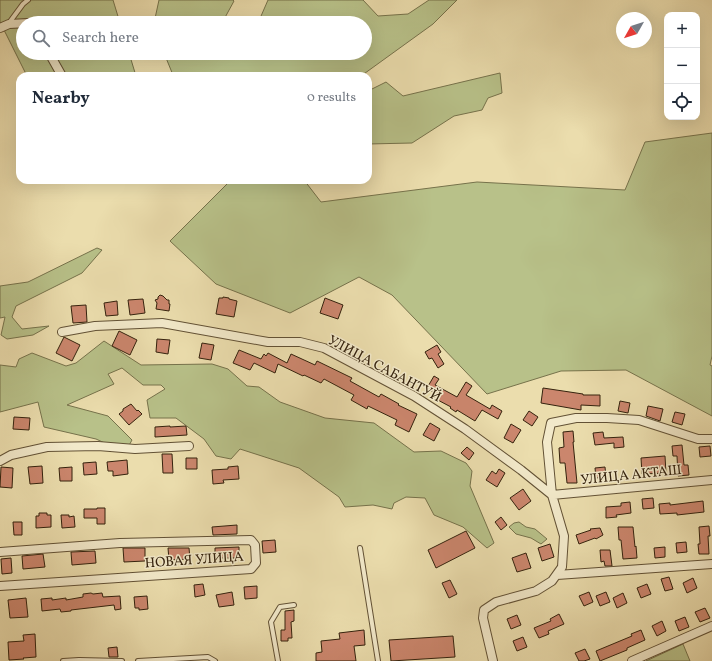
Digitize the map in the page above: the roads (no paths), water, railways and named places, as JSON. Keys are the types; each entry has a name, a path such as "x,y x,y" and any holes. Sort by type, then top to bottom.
{"street":[{"path":"0,28 9,24 16,24"},
{"path":"53,60 60,72"},
{"name":"УЛИЦА САБАНТУЙ","path":"62,332 95,326 162,324 268,342 300,342 324,348 414,396 465,429 552,495"},
{"path":"493,661 483,618 484,610 496,602 536,591 552,581 562,567 564,536 552,495 547,442 551,423 576,418 639,420 698,439 712,439"},
{"path":"0,461 11,455 47,447 98,446 135,449 189,446"},
{"name":"УЛИЦА АКТАШ","path":"552,495 712,480"},
{"name":"НОВАЯ УЛИЦА","path":"0,552 120,543 251,540 255,545 256,563 251,569 0,586"},
{"path":"557,575 712,564"},
{"path":"632,661 712,626"}],"lane":[{"path":"9,24 22,4 28,0"},
{"path":"360,548 378,661"},
{"path":"278,661 271,622 280,607 294,605"},
{"path":"138,661 208,657 215,661"},
{"path":"63,661 122,661"}]}
